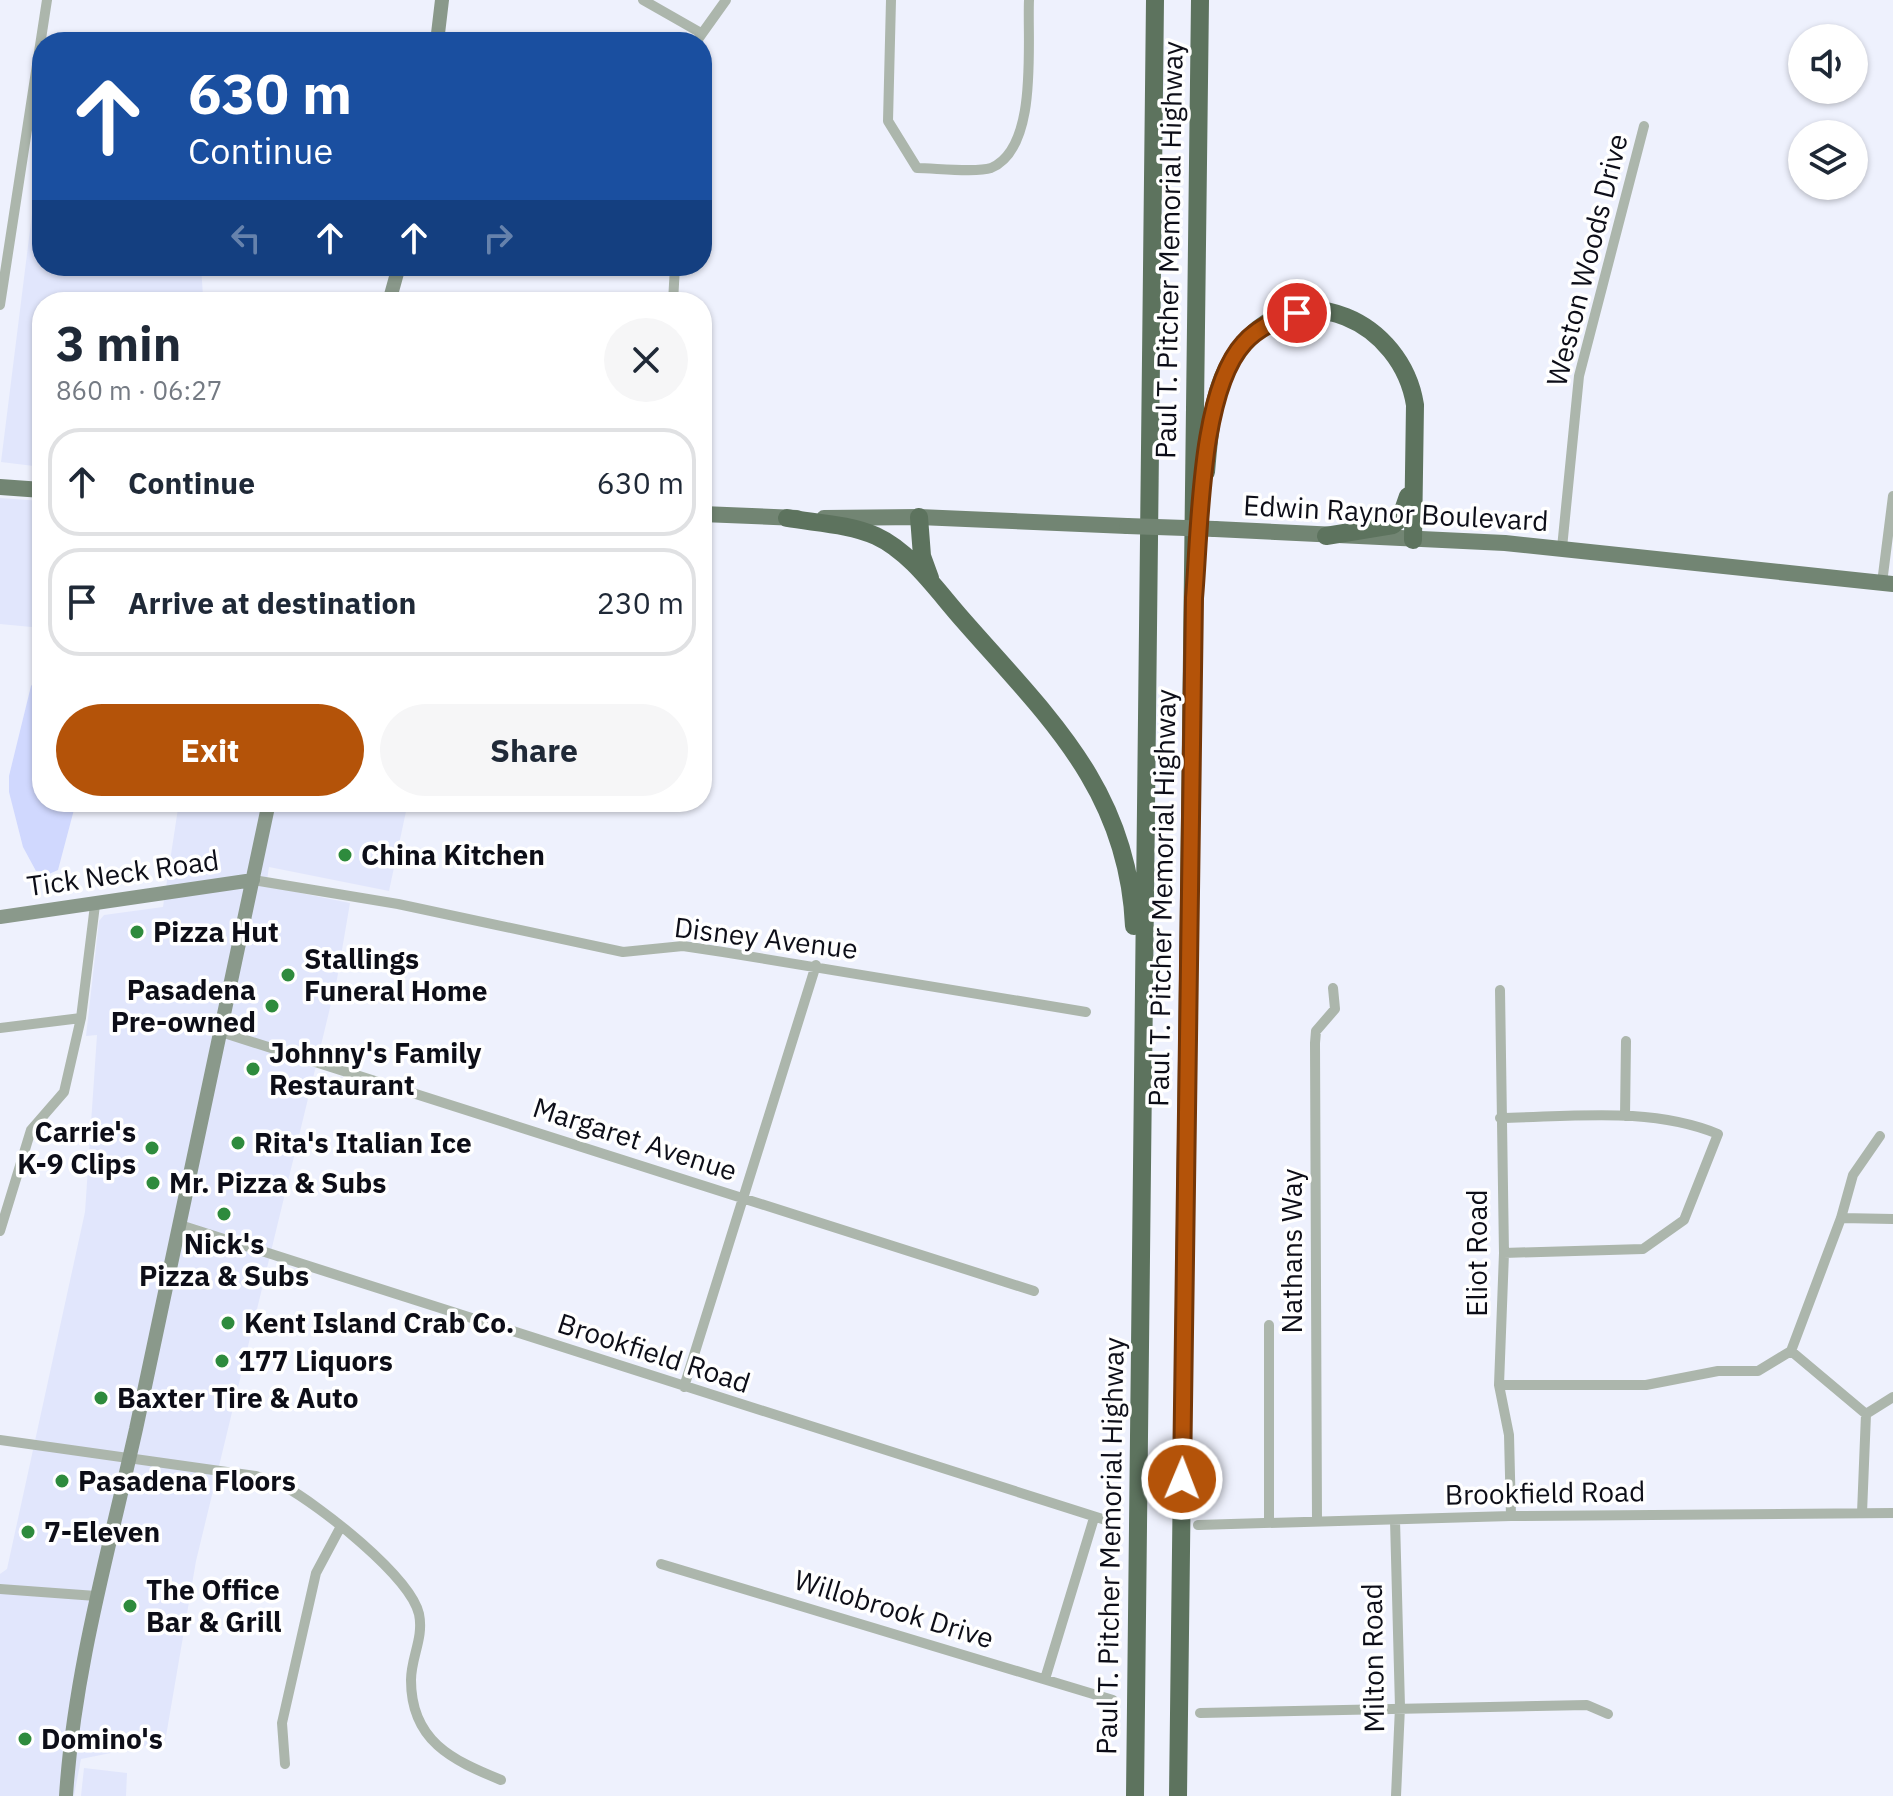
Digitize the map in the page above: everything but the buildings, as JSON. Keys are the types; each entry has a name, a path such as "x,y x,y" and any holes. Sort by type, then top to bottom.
{"highway":[{"name":"Paul T. Pitcher Memorial Highway","path":"1135,1796 1155,0"},
{"name":"Paul T. Pitcher Memorial Highway","path":"1178,1796 1200,0"},
{"path":"1194,598 1210,431 1218,392 1243,344 1277,319 1318,312 1338,315 1370,329 1396,353 1412,385 1415,405 1407,506 1393,525 1326,536"},
{"path":"1411,474 1413,540"},
{"path":"919,517 922,556 934,588"},
{"path":"787,518 854,529 877,536 892,545 1063,734 1086,765 1122,850 1129,879 1135,955 1140,1293"}],"main road":[{"path":"438,32 442,0"},
{"path":"0,487 32,489"},
{"name":"Edwin Raynor Boulevard","path":"712,514 787,518 919,517 1562,548 1887,584"},
{"path":"66,1796 69,1752 96,1596 129,1460 267,812"},
{"name":"Tick Neck Road","path":"0,917 253,880"}],"street":[{"path":"42,32 47,0"},
{"path":"643,0 691,32"},
{"path":"703,32 726,0"},
{"path":"891,0 888,121 917,168 990,168 1003,159 1025,122 1029,0"},
{"path":"0,305 3,262 32,89"},
{"name":"Weston Woods Drive","path":"1562,548 1579,376 1644,126"},
{"path":"1887,584 1893,496"},
{"name":"Disney Avenue","path":"253,880 398,904 623,952 683,946 816,965 1086,1012"},
{"path":"0,1231 31,1130 64,1092 81,1018 95,905"},
{"path":"684,1387 816,965"},
{"name":"Nathans Way","path":"1317,1522 1315,1043 1316,1031 1335,1009 1333,988"},
{"name":"Eliot Road","path":"1500,990 1504,1253 1499,1385 1509,1435 1511,1516"},
{"path":"0,1028 81,1018"},
{"name":"Margaret Avenue","path":"221,1032 1034,1291"},
{"path":"1625,1116 1626,1041"},
{"path":"1500,1118 1625,1116 1685,1120 1718,1134 1684,1220 1643,1249 1504,1253"},
{"path":"1499,1385 1646,1385 1718,1371 1758,1371 1791,1351 1841,1218 1853,1175 1880,1136"},
{"path":"1841,1218 1893,1219"},
{"name":"Brookfield Road","path":"180,1225 1115,1523"},
{"path":"1269,1325 1269,1523"},
{"path":"1791,1351 1866,1414"},
{"path":"1866,1414 1893,1397"},
{"path":"1862,1513 1866,1414"},
{"path":"0,1440 256,1476 284,1486 383,1562 412,1596 418,1612 420,1638 410,1678 422,1726 443,1753 501,1780"},
{"name":"Brookfield Road","path":"1198,1525 1511,1516 1893,1513"},
{"path":"1045,1679 1094,1518"},
{"name":"Milton Road","path":"1395,1520 1400,1707 1396,1796"},
{"path":"285,1764 282,1723 316,1573 340,1528"},
{"name":"Willobrook Drive","path":"661,1564 1113,1700"},
{"path":"0,1589 96,1596"},
{"path":"1200,1713 1587,1705 1608,1714"}],"shaded area":[{"path":"32,214 32,276 202,276 203,292 32,292 32,466 1,462"},
{"path":"0,498 32,500 32,627 0,624"},
{"path":"177,812 406,812 389,891 269,867 266,886 350,903 337,979 196,1561 165,1742 81,1759 74,1796 0,1796 0,1574 7,1569 85,1212 97,1035 86,1036 99,921 104,915 163,907"},
{"path":"84,1768 127,1773 126,1796 81,1796"}],"water":[{"path":"31,686 32,812 73,812 58,870 49,874 36,871 23,847 9,792 9,776"}],"place":[{"name":"China Kitchen","path":"345,855"},
{"name":"Pizza Hut","path":"137,932"},
{"name":"Stallings Funeral Home","path":"288,975"},
{"name":"Pasadena Pre-owned","path":"272,1006"},
{"name":"Johnny's Family Restaurant","path":"253,1069"},
{"name":"Rita's Italian Ice","path":"238,1143"},
{"name":"Carrie's K-9 Clips","path":"152,1148"},
{"name":"Mr. Pizza & Subs","path":"153,1183"},
{"name":"Nick's Pizza & Subs","path":"224,1214"},
{"name":"Kent Island Crab Co.","path":"228,1323"},
{"name":"177 Liquors","path":"222,1361"},
{"name":"Baxter Tire & Auto","path":"101,1398"},
{"name":"Pasadena Floors","path":"62,1481"},
{"name":"7-Eleven","path":"28,1532"},
{"name":"The Office Bar & Grill","path":"130,1606"},
{"name":"Domino's","path":"25,1739"}],"route":[{"path":"1182,1479 1194,598 1210,431 1221,381 1243,344 1277,319 1297,313"}]}
